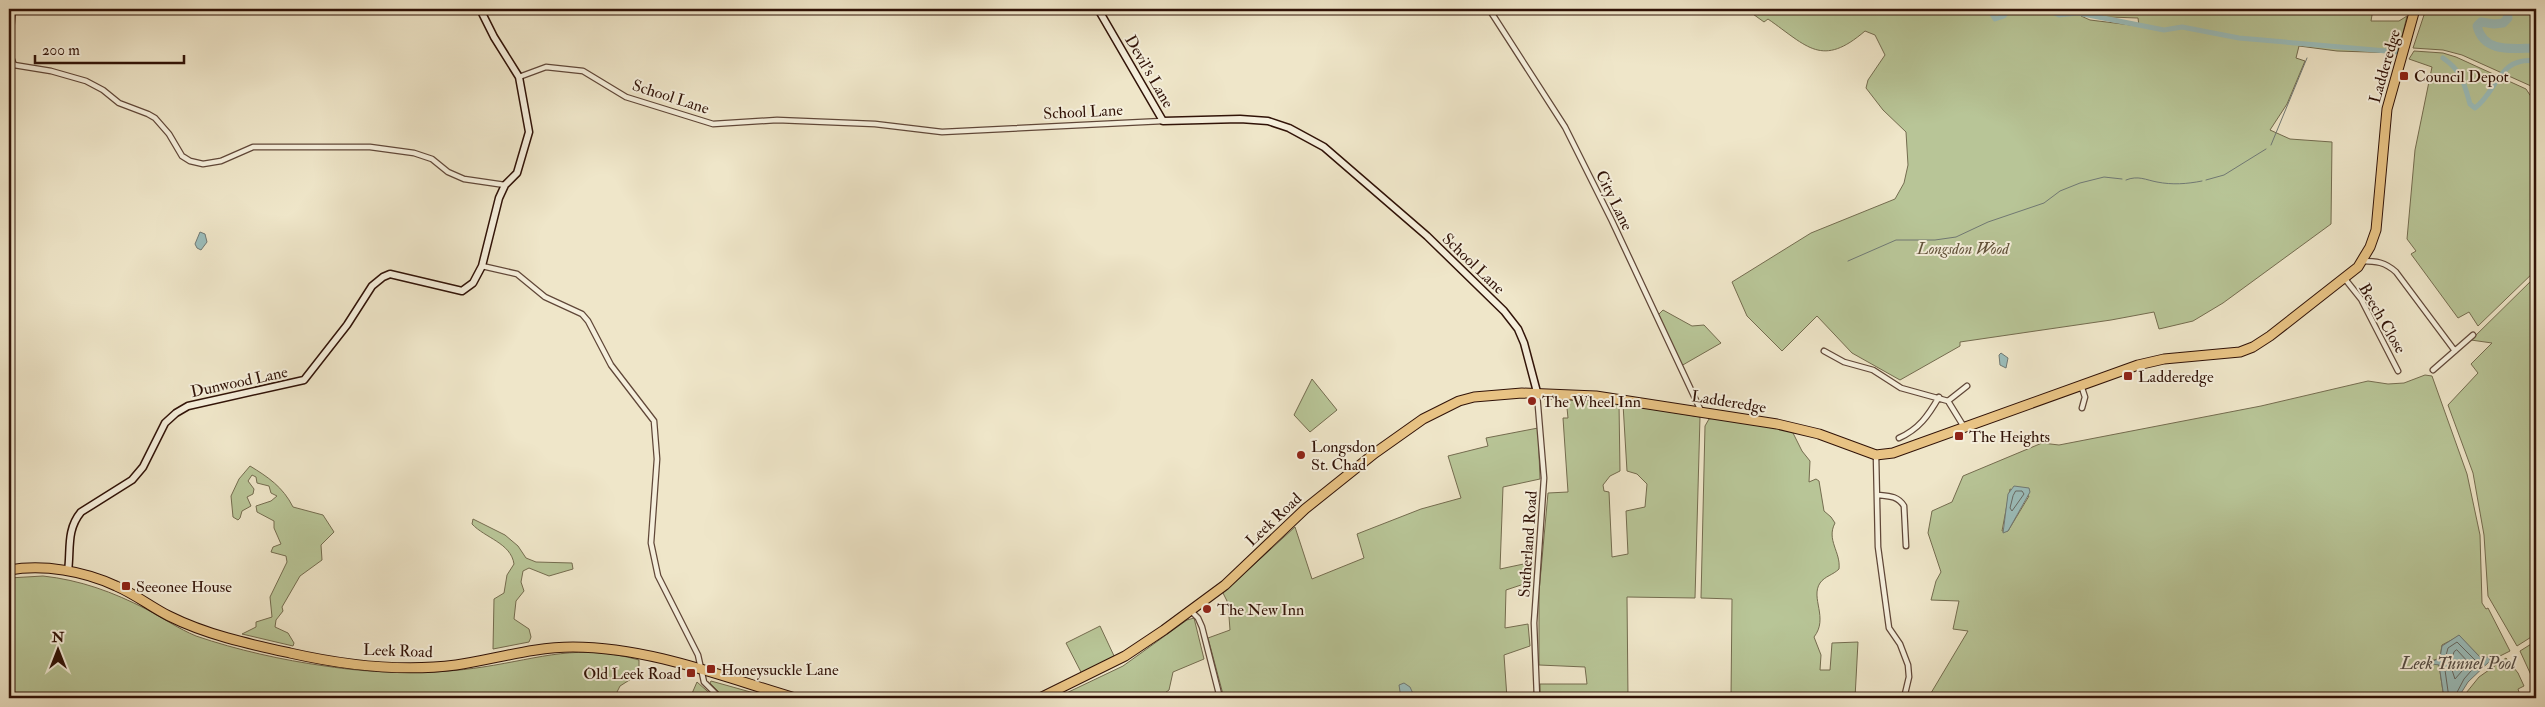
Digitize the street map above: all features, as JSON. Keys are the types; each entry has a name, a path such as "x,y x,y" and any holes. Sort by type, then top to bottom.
{"highway":[{"name":"Ladderedge","path":"1537,392 1596,396 1777,424 1819,434 1876,455 1893,453 2080,384 2164,359 2232,353 2253,347 2345,279 2362,262 2370,247 2376,230 2387,109 2415,9"},
{"name":"Leek Road","path":"1040,698 1125,656 1191,611 1225,585 1306,509 1375,453 1423,419 1444,408 1474,397 1537,392"},
{"name":"Leek Road","path":"9,570 43,568 68,571 116,585 169,616 206,632 251,645 339,662 405,667 456,665 548,648 576,647 642,655 795,698"}],"street":[{"path":"13,9 9,52 14,65 51,71 86,81 103,90 119,104 156,118 169,134 182,156 190,162 203,164 221,161 253,146 370,148 414,153 432,159 448,172 464,179 505,185"},
{"name":"Dunwood Lane","path":"68,571 69,538 74,520 81,512 132,480 143,467 165,422 176,412 188,406 289,385 304,380 372,286 382,277 390,274 462,291 473,283 482,266 499,198 505,185 517,173 529,132 519,78 494,37 480,9"},
{"name":"Devil's Lane","path":"1098,9 1163,121"},
{"name":"City Lane","path":"1489,9 1565,127 1612,221 1701,411"},
{"name":"School Lane","path":"519,78 546,67 583,71 626,97 713,124 777,120 875,124 942,132 1163,121 1240,119 1268,121 1289,128 1324,147 1427,236 1504,311 1518,329 1524,343 1537,392"},
{"path":"2362,262 2382,263 2396,272 2455,351"},
{"path":"482,266 517,274 545,297 582,314 588,320 611,365 654,421 657,459 651,543 658,576 698,655 704,682 720,698"},
{"name":"Beech Close","path":"2345,279 2364,305 2398,371"},
{"path":"2433,370 2473,335"},
{"path":"1824,351 1844,362 1873,370 1901,388 1948,401 1964,427"},
{"path":"2080,384 2085,397 2082,408"},
{"path":"1948,401 1966,386"},
{"name":"Sutherland Road","path":"1537,392 1544,478 1534,623 1537,698"},
{"path":"1899,438 1912,433 1925,421 1939,397"},
{"path":"1876,455 1878,547 1888,628 1906,657 1909,677 1904,698"},
{"path":"1878,495 1892,496 1900,500 1904,506 1906,546"},
{"path":"1191,611 1198,618 1202,627 1220,698"}],"green space":[{"name":"Longsdon Wood","path":"1746,9 2373,9 2371,21 2399,21 2407,16 2398,53 2337,51 2299,46 2296,58 2305,61 2287,104 2270,130 2290,139 2332,142 2331,224 2223,303 2193,321 2159,329 2154,312 1960,342 1960,346 1900,380 1852,353 1817,316 1782,351 1747,316 1732,282 1811,233 1895,199 1904,183 1908,165 1906,132 1883,110 1866,88 1868,80 1885,55 1875,35 1865,31 1837,49 1826,51 1805,45 1768,19 1764,22","holes":["2081,16 2138,18 2139,26 2090,20"]},
{"path":"2426,9 2536,9 2536,93 2531,86 2462,55 2443,50 2413,48"},
{"path":"2414,51 2443,53 2456,57 2526,89 2536,104 2536,270 2478,326 2469,312 2458,318 2411,254 2416,251 2407,239 2415,150 2432,67 2409,59"},
{"path":"2536,276 2536,634 2517,646 2488,596 2484,535 2473,473 2448,405 2478,373 2471,364 2492,343 2471,340"},
{"path":"1663,310 1692,326 1704,325 1721,343 1681,366 1658,315"},
{"path":"2425,375 2432,376 2467,474 2480,535 2482,603 2486,609 2488,608 2510,651 2490,661 2489,657 2480,657 2459,636 2442,645 2440,658 2431,661 2439,665 2444,698 1928,698 1968,631 1953,629 1959,601 1931,600 1936,581 1941,572 1928,533 1932,511 1952,502 1963,476 2042,443 2059,445 2261,406 2368,381 2388,384 2404,383","holes":["2010,489 2029,496 2008,531 2002,531"]},
{"path":"1312,379 1337,410 1310,432 1294,415"},
{"path":"1566,398 1619,404 1620,471 1610,476 1603,485 1604,491 1609,492 1612,557 1628,554 1626,511 1645,507 1647,484 1637,474 1627,471 1623,404 1700,417 1695,598 1627,597 1628,698 1540,698 1540,684 1587,684 1585,667 1539,665 1539,592 1548,493 1568,492 1563,418 1568,418"},
{"path":"1715,418 1792,431 1802,451 1810,461 1809,482 1816,479 1819,481 1824,511 1835,523 1832,535 1839,563 1839,569 1822,581 1817,589 1820,623 1814,637 1821,655 1820,670 1830,670 1832,643 1858,642 1855,698 1731,698 1732,599 1701,598 1705,426 1709,419"},
{"path":"1538,428 1540,479 1503,487 1500,569 1533,562 1530,582 1506,590 1505,628 1528,624 1530,646 1504,655 1507,698 1224,698 1208,638 1230,630 1228,603 1223,593 1295,527 1312,579 1364,558 1357,534 1421,509 1461,498 1448,456 1488,446 1486,438"},
{"path":"250,466 274,483 285,494 293,507 323,515 334,532 321,545 322,560 300,576 282,607 283,611 276,620 275,627 288,633 294,643 293,646 242,634 256,627 256,622 272,617 270,597 287,562 286,556 271,552 273,547 281,544 274,528 274,521 257,512 256,506 271,501 277,496 271,493 269,486 257,483 256,477 252,475 248,481 254,489 253,494 247,497 251,506 242,511 238,520 233,517 231,496 239,479"},
{"path":"473,519 505,535 518,546 526,558 536,562 572,563 573,569 549,576 529,568 523,571 521,582 524,591 516,601 514,619 529,629 531,637 529,642 493,649 494,599 504,593 507,575 514,564 508,551 477,529 472,524"},
{"path":"43,576 70,580 109,592 146,609 196,636 243,650 309,664 364,671 424,672 463,670 542,656 578,652 617,655 639,660 639,674 620,686 614,698 9,698 9,578"},
{"path":"1194,618 1204,659 1173,672 1169,690 1162,695 1163,698 1056,698 1123,666 1187,620"},
{"path":"1100,626 1115,658 1082,674 1066,643"},
{"path":"2536,641 2536,686 2520,651"},
{"path":"2506,658 2518,673 2524,686 2518,689 2521,698 2462,698 2479,677"},
{"path":"711,681 772,698 725,698 710,683"},
{"path":"697,682 715,698 690,698"}],"water":[{"path":"200,232 205,234 207,242 201,250 195,244"},
{"path":"2001,353 2008,358 2006,368 2000,365 1999,355"},
{"path":"2014,486 2029,488 2030,492 2008,531 2003,533 2008,494"},
{"name":"Leek Tunnel Pool","path":"2459,635 2480,657 2489,657 2490,661 2468,682 2458,698 2444,698 2439,665 2432,664 2431,662 2440,658 2442,646"},
{"path":"1404,683 1410,687 1415,698 1401,698 1399,685"}],"waterway":[{"path":"1989,9 1995,19 2004,16 2009,9"},
{"path":"2045,9 2059,15 2078,13 2164,30 2182,27 2239,38 2398,52"},
{"path":"2506,9 2508,18 2503,23 2481,22 2477,26 2481,35 2486,41 2500,48 2536,48"},
{"path":"2271,145 2307,58"},
{"path":"2443,58 2458,73 2464,84 2470,104 2475,108 2483,101 2506,69 2523,61 2536,61"},
{"path":"2206,180 2224,175 2266,149"},
{"path":"1848,261 1896,240 1935,240 1956,237 1988,222 2044,203 2060,191 2080,183 2104,177 2122,179"},
{"path":"2126,180 2138,178 2174,184 2202,181"}],"place":[{"name":"Council Depot","path":"2404,76"},
{"name":"Ladderedge","path":"2128,376"},
{"name":"The Wheel Inn","path":"1532,401"},
{"name":"The Heights","path":"1959,436"},
{"name":"Longsdon St. Chad","path":"1301,455"},
{"name":"Seeonee House","path":"126,586"},
{"name":"The New Inn","path":"1207,609"},
{"name":"Honeysuckle Lane","path":"711,669"},
{"name":"Old Leek Road","path":"691,673"}]}
